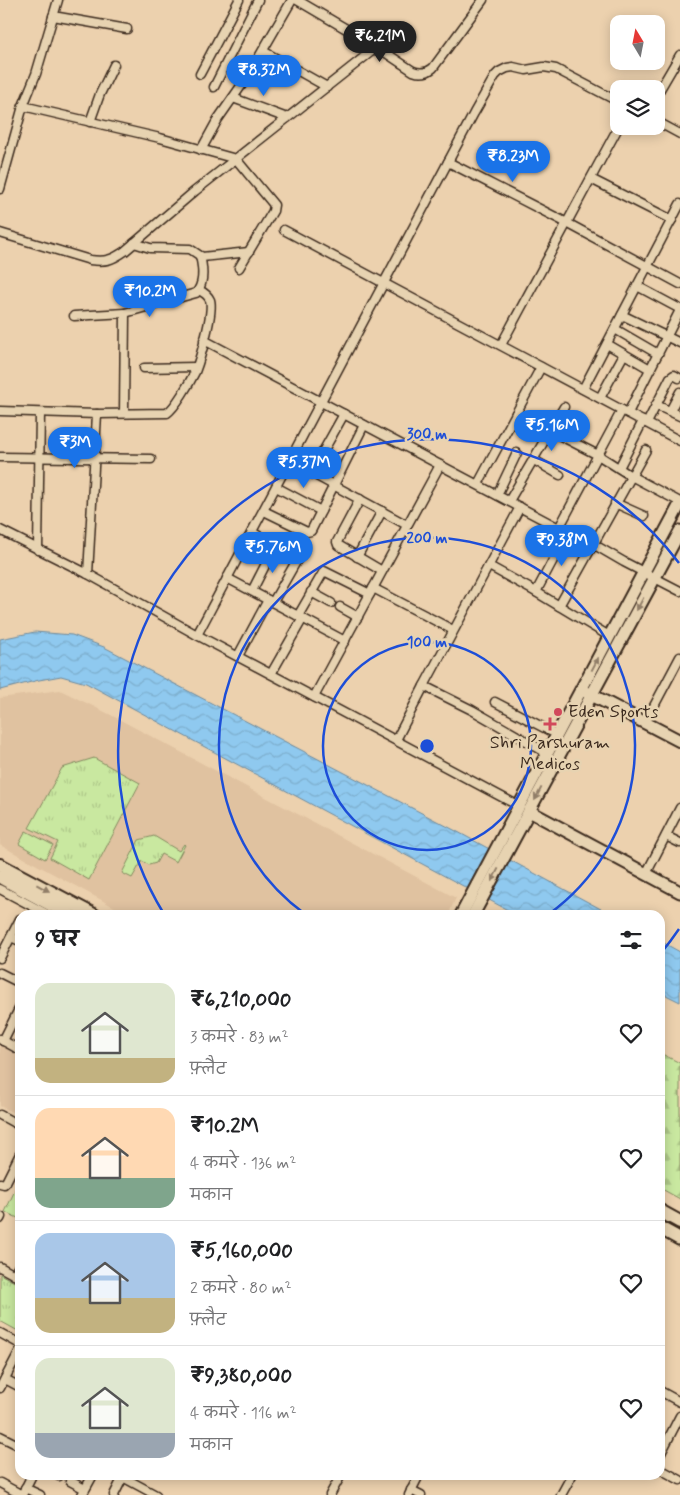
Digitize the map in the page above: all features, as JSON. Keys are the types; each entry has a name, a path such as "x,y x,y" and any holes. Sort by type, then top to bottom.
{"main road":[{"path":"0,865 85,910"},
{"path":"0,877 30,899 58,910"},
{"path":"665,1214 680,1222"},
{"path":"665,1230 680,1238"}],"street":[{"path":"0,189 23,106 36,74 58,0"},
{"path":"214,87 258,0"},
{"path":"201,150 218,119 263,51 292,0"},
{"path":"297,0 419,73 428,72 433,68 483,0"},
{"path":"200,74 236,1"},
{"path":"53,16 127,29"},
{"path":"0,233 90,260 104,262 115,258 377,47"},
{"path":"263,51 327,86"},
{"path":"665,81 680,55"},
{"path":"90,122 100,94 114,65"},
{"path":"197,635 495,76 507,68 526,70 544,67 556,69 610,97"},
{"path":"233,98 287,118"},
{"path":"23,106 236,159 274,206 273,211 239,268"},
{"path":"665,126 680,134"},
{"path":"501,346 615,135"},
{"path":"448,162 680,284"},
{"path":"591,178 672,220"},
{"path":"583,389 680,204"},
{"path":"284,230 680,441"},
{"path":"134,243 150,248 190,250 200,256 249,252"},
{"path":"74,316 125,314 192,295 199,290 202,274 200,256"},
{"path":"559,528 598,455 650,369 680,309 637,286"},
{"path":"0,411 162,414 171,410 194,372 204,340 211,305 207,295 199,290"},
{"path":"124,414 125,314"},
{"path":"622,316 680,343"},
{"path":"614,330 658,354"},
{"path":"204,340 680,591"},
{"path":"607,344 650,369"},
{"path":"600,398 624,354"},
{"path":"144,368 196,367"},
{"path":"478,484 541,367"},
{"path":"618,468 670,378 674,375 680,377"},
{"path":"670,411 680,392"},
{"path":"656,405 680,416"},
{"path":"509,501 564,407"},
{"path":"38,550 40,412"},
{"path":"516,413 598,455 680,503 547,753 524,808"},
{"path":"88,574 97,414"},
{"path":"311,473 344,414"},
{"path":"264,511 307,532 311,531 364,425"},
{"path":"559,606 646,450"},
{"path":"496,494 518,453"},
{"path":"0,457 151,459"},
{"path":"534,460 560,475"},
{"path":"289,461 407,525"},
{"path":"314,697 440,465"},
{"path":"276,487 321,511"},
{"path":"360,499 337,544 339,547 382,571"},
{"path":"615,503 644,516"},
{"path":"396,740 520,507"},
{"path":"357,557 382,511"},
{"path":"0,530 88,574 197,635 680,892"},
{"path":"472,909 524,808 592,695 680,531"},
{"path":"238,656 296,560 295,557 252,532"},
{"path":"536,592 568,532"},
{"path":"252,591 275,546"},
{"path":"489,566 609,636"},
{"path":"271,674 311,592 324,571 372,591 453,630"},
{"path":"227,578 345,641"},
{"path":"311,592 331,603"},
{"path":"340,607 358,617"},
{"path":"645,723 680,657"},
{"path":"424,686 472,710 547,753"},
{"path":"581,689 680,741"},
{"path":"495,702 550,730"},
{"path":"646,874 680,808"},
{"path":"666,836 680,843"},
{"path":"0,889 30,899 43,910"},
{"path":"24,910 30,899"},
{"path":"0,958 15,929"},
{"path":"11,937 15,939"},
{"path":"0,973 15,980"},
{"path":"15,1016 2,1040 15,1047"},
{"path":"0,1115 15,1123"},
{"path":"0,1183 4,1184 6,1182 15,1164"},
{"path":"0,1267 15,1275"},
{"path":"0,1333 15,1341"},
{"path":"0,1387 15,1360"},
{"path":"5,1379 15,1384"},
{"path":"665,1394 680,1402"},
{"path":"665,1445 680,1416"},
{"path":"0,1436 15,1444"},
{"path":"665,1472 680,1480"},
{"path":"70,1481 84,1492 90,1480"},
{"path":"114,1495 120,1480"},
{"path":"126,1480 142,1492 156,1495"},
{"path":"330,1495 338,1480"},
{"path":"416,1480 410,1493 421,1495"},
{"path":"561,1495 569,1480"},
{"path":"0,1483 40,1495"}],"shaded area":[{"path":"60,690 109,714 456,898 450,910 120,910 0,845 0,698"},
{"path":"0,1045 15,1053 15,1114 0,1106"}],"green space":[{"path":"94,758 140,783 89,880 50,858 58,842 29,828 62,768"},
{"path":"26,831 53,845 45,859 19,844"},
{"path":"154,836 179,851 185,845 176,862 161,854 156,863 149,865 142,861 132,878 122,873 139,840"},
{"path":"665,1056 680,1063 680,1199 665,1191"},
{"path":"15,1190 15,1217 5,1212"},
{"path":"0,1274 15,1282 15,1329 0,1321"}],"water":[{"path":"35,632 72,635 104,647 603,910 508,910 86,683 61,676 0,690 0,639"},
{"path":"665,944 680,952 680,1002 665,994"}],"place":[{"name":"Eden Sports","path":"558,712"},
{"name":"Shri Parshuram Medicos","path":"550,724"}]}
